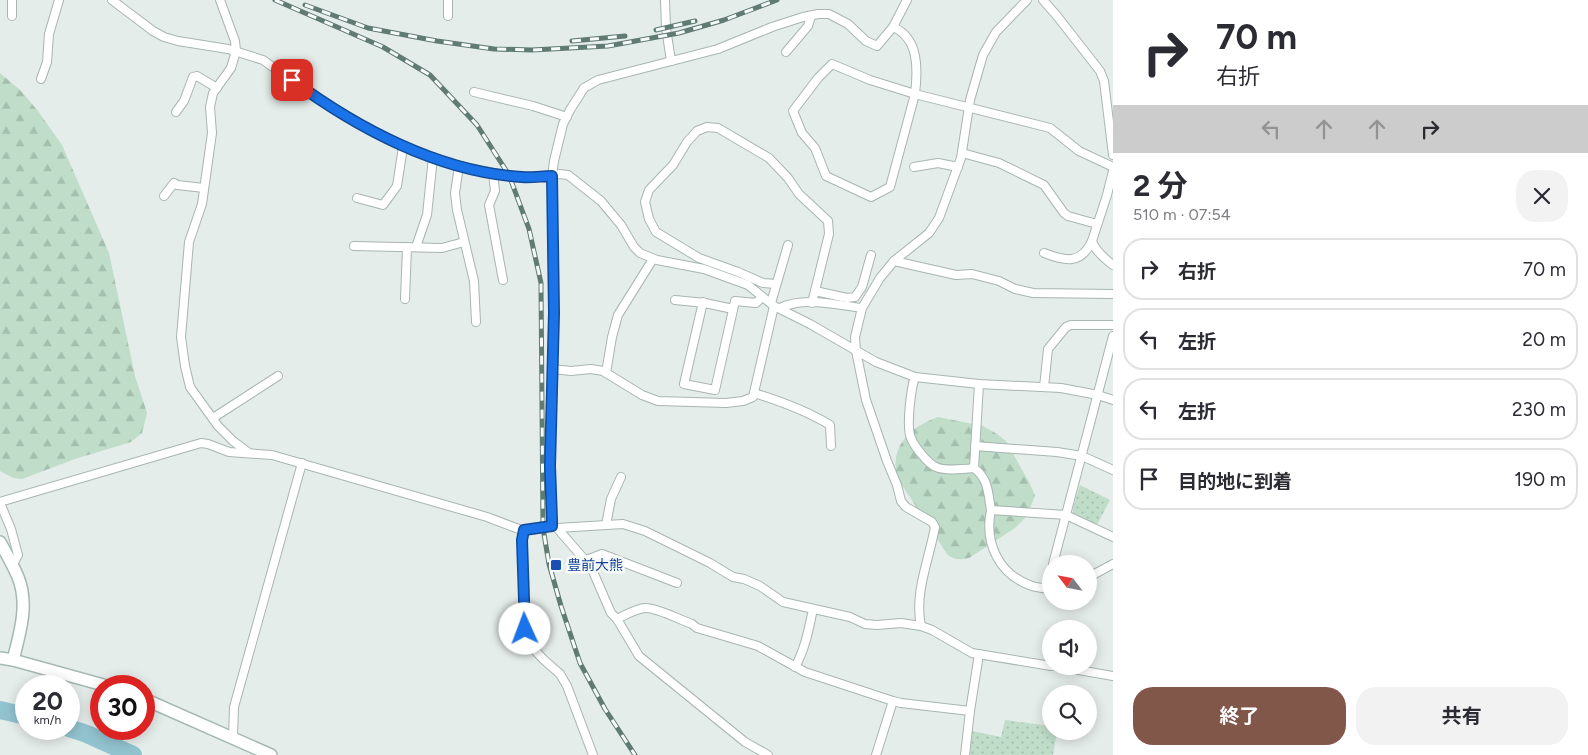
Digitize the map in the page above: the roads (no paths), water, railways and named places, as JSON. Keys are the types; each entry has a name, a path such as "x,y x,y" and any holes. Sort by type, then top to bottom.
{"main road":[{"path":"0,542 18,578 23,603 22,627 13,660"},
{"path":"0,658 90,681"},
{"path":"155,704 272,755"}],"street":[{"path":"12,0 12,16"},
{"path":"41,79 47,62 49,34 59,0"},
{"path":"112,0 164,37 236,52 263,60 306,91 365,127 403,147 459,166 493,173 522,177 568,175 601,201 640,253 654,259 704,270 748,285 762,297 789,314 876,362 915,377 979,384 1061,388 1113,400"},
{"path":"220,0 235,41 236,52 230,68 213,93 210,107 212,133 202,204 189,242 181,337 190,387 233,442 249,453"},
{"path":"448,0 448,16"},
{"path":"665,0 666,28 671,61"},
{"path":"768,755 744,742 639,656 616,619 610,613 591,567 554,527 550,466 554,313 552,176 554,161 563,124 584,88 598,80 718,49 772,27 811,16 829,14 848,24 866,41 877,46 893,27 907,0"},
{"path":"921,626 919,618 920,587 935,527 932,522 906,507 901,501 866,400 855,337 862,308 880,278 894,261 929,233 939,218 962,153 970,100 983,55 996,32 1027,0"},
{"path":"1043,0 1100,72 1104,81 1110,112 1113,155"},
{"path":"786,52 808,26 811,16"},
{"path":"893,27 901,30 911,42 918,72 916,94 890,187 871,198 826,176 815,148 802,133 793,111 818,78 832,64 870,80 916,94 1050,128 1079,151 1113,167"},
{"path":"176,112 184,101 193,77 197,76 217,88"},
{"path":"474,92 533,106 567,117"},
{"path":"776,284 763,283 699,258 656,232 649,219 645,202 649,190 674,165 686,142 696,131 707,127 718,128 769,158 788,178 799,194 828,221 829,234 812,303"},
{"path":"357,198 382,206 397,186 403,147"},
{"path":"962,153 999,162 1044,185 1068,216 1097,224"},
{"path":"416,247 427,215 433,157"},
{"path":"914,167 938,163 958,167"},
{"path":"459,166 455,193 464,242 474,281 476,322"},
{"path":"1044,254 1066,260 1079,258 1089,248 1113,171"},
{"path":"493,173 495,190 489,205 503,280"},
{"path":"164,196 174,183 204,188"},
{"path":"1092,241 1094,246 1113,266"},
{"path":"354,246 442,248 464,242"},
{"path":"552,369 571,371 591,369 603,371 642,396 658,401 726,403 743,401 753,397 775,305 776,284 788,246"},
{"path":"405,300 407,247"},
{"path":"815,290 847,298 855,297 862,286 871,255"},
{"path":"606,373 618,315 654,259"},
{"path":"894,261 956,275 972,274 999,281 1015,289 1033,293 1113,294"},
{"path":"703,302 684,384 715,390 735,302 756,303 762,297"},
{"path":"674,300 703,302 733,309"},
{"path":"775,305 812,303 862,308"},
{"path":"1044,388 1048,349 1066,327 1071,325 1113,325"},
{"path":"1055,555 1113,336"},
{"path":"213,418 278,376"},
{"path":"915,377 912,385 909,429 911,438 926,459 937,468 974,468 982,474 986,482 991,510 989,539 993,552 1000,564 1022,582 1042,588"},
{"path":"974,468 979,384"},
{"path":"754,393 810,414 830,426 831,446"},
{"path":"12,566 18,555 11,529 0,502 201,443 229,452 272,455 487,517 524,530 623,524 646,531 710,563 733,577 744,579 760,586 783,602 850,617 865,624 902,623 921,626 932,630 972,653 1042,664"},
{"path":"975,446 1057,452 1082,456 1113,470"},
{"path":"232,737 234,707 302,464"},
{"path":"606,525 611,499 621,476"},
{"path":"991,510 1066,515 1113,537"},
{"path":"524,530 522,540 525,629 530,645 542,659 560,674 567,686 593,755"},
{"path":"586,560 602,554 678,583"},
{"path":"1098,572 1113,564"},
{"path":"616,619 640,609 653,609 697,628 758,646 795,667 846,686 901,703 970,710"},
{"path":"795,667 809,628 812,609"},
{"path":"966,755 970,710 979,654"},
{"path":"1097,673 1113,676"},
{"path":"876,755 894,701"}],"waterway":[{"path":"0,710 15,713"},
{"path":"80,732 133,755"}],"railway":[{"path":"275,0 383,47 430,75 477,125 509,175 529,229 541,283 543,528 549,564 580,663 605,709 635,755"},
{"path":"305,5 368,28 494,49 532,50 608,46 679,33 724,20 777,0"},
{"path":"656,30 695,21"},
{"path":"572,41 625,36"}],"place":[{"name":"豊前大熊","path":"556,565"}]}
